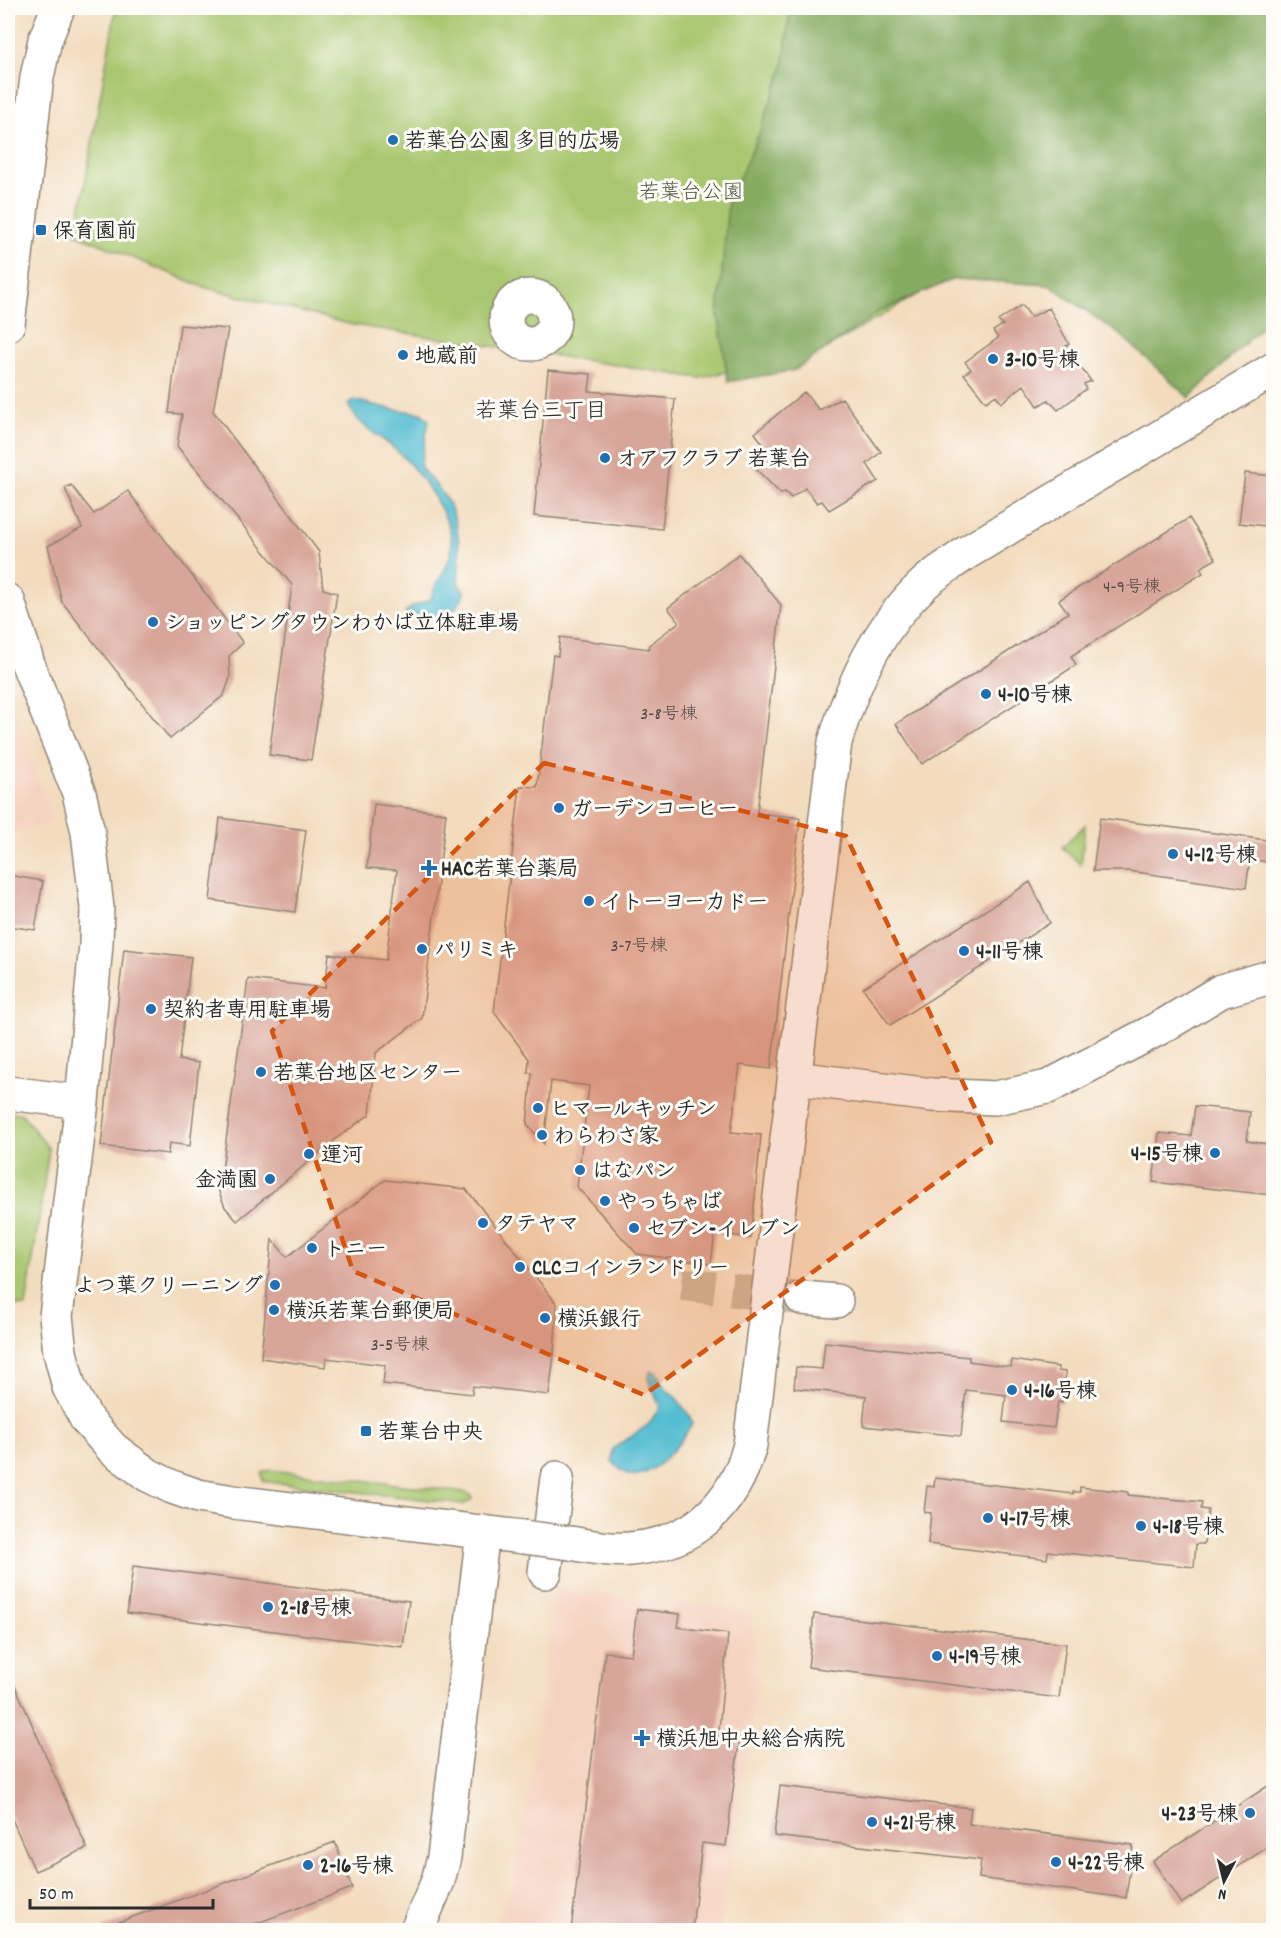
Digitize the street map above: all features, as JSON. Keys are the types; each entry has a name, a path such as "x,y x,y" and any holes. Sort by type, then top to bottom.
{"street":[{"path":"8,324 37,76 45,40 58,8"},
{"path":"8,601 28,664 79,793 88,832 97,908 81,1102 56,1316 60,1352 69,1388 87,1420 106,1442 148,1474 172,1487 198,1496 570,1544 628,1549 658,1545 684,1534 705,1520 726,1499 738,1481 750,1445 835,742 845,708 861,672 889,624 925,583 966,553 1274,369"},
{"path":"794,1078 932,1095 995,1098 1048,1087 1165,1025 1221,991 1274,976"},
{"path":"8,1093 81,1102"},
{"path":"802,1298 836,1301"},
{"path":"545,1572 557,1478"},
{"path":"417,1930 438,1881 446,1847 483,1532"}],"highlighted area":[{"path":"544,763 846,836 991,1142 644,1395 353,1271 272,1031"}],"shaded area":[{"path":"8,712 16,713 53,823 12,833 8,833"},
{"name":"横浜旭中央総合病院","path":"553,1589 731,1608 752,1614 757,1678 721,1930 491,1930 512,1888 534,1760"}],"green space":[{"name":"若葉台公園","path":"118,8 1273,8 1063,281 955,272 822,351 700,378 353,325 203,287 76,234 115,13"},
{"path":"790,8 1273,8 1273,316 1189,398 1123,337 1049,285 954,279 880,311 795,370 728,382 718,314 728,203 758,136 783,68"},
{"path":"1085,825 1081,865 1062,847"},
{"path":"8,1112 22,1114 49,1149 26,1307 8,1304"},
{"path":"270,1470 465,1492 471,1495 472,1499 465,1504 263,1481 262,1473"}],"water":[{"path":"353,400 421,413 429,420 420,467 443,494 453,513 459,543 458,583 465,593 454,610 447,615 425,617 405,613 412,607 431,599 451,552 448,526 435,498 416,472 398,452 365,426 353,413 348,405"},
{"path":"650,1371 656,1372 666,1390 673,1394 689,1415 692,1424 664,1460 645,1473 635,1475 624,1472 612,1461 613,1449 649,1424 660,1407 648,1379"}],"building":[{"name":"3-10号棟","path":"1022,305 1031,317 1049,308 1069,344 1065,347 1091,381 1084,384 1086,389 1058,410 1048,400 1038,406 1024,385 1001,403 996,395 986,402 964,374 971,369 965,362 998,338 993,331 1003,325 998,321"},
{"path":"180,325 228,329 213,411 319,552 323,589 337,593 311,760 269,755 292,585 177,446 182,414 169,413"},
{"name":"オアフクラブ 若葉台","path":"548,370 591,374 589,391 675,399 662,529 534,516"},
{"path":"804,392 819,410 842,398 881,452 867,464 878,481 829,510 822,501 817,503 805,488 791,498 785,492 781,494 750,463 768,450 755,433"},
{"path":"1245,473 1274,476 1274,527 1239,523"},
{"name":"ショッピングタウンわかば立体駐車場","path":"71,485 94,514 128,491 243,643 229,656 230,678 224,695 170,739 62,602 48,546 82,528 65,488"},
{"path":"1189,518 1216,559 1200,568 1203,573 1071,656 1076,665 922,764 896,724 1068,613 1059,600"},
{"path":"739,554 781,605 757,813 800,818 771,1069 740,1065 731,1132 761,1135 751,1238 715,1233 711,1264 637,1254 577,1187 589,1086 551,1081 544,1144 527,1124 532,1073 528,1073 529,1059 494,1012 520,786 537,787 553,655 558,656 560,637 649,649 649,645 679,622 668,608"},
{"path":"374,804 446,813 422,1018 376,1053 370,1114 337,1138 237,1221 225,1207 219,1192 248,979 325,988 329,954 386,960 397,870 367,868"},
{"path":"220,818 306,830 295,912 210,900"},
{"name":"4-12号棟","path":"1100,818 1274,841 1274,863 1250,859 1246,888 1129,871 1093,871"},
{"path":"8,875 43,881 35,930 8,926"},
{"name":"4-11号棟","path":"1030,882 1050,923 890,1025 863,988"},
{"name":"契約者専用駐車場","path":"124,949 191,957 179,1060 199,1063 190,1146 169,1143 168,1154 101,1146"},
{"name":"4-15号棟","path":"1195,1106 1250,1112 1247,1141 1274,1145 1271,1195 1153,1182 1159,1133 1191,1136"},
{"path":"385,1180 466,1189 557,1304 549,1395 473,1386 472,1394 383,1384 385,1365 326,1358 325,1367 261,1358 272,1239 287,1257"},
{"path":"825,1342 969,1357 969,1361 1011,1367 1012,1360 1058,1367 1058,1371 1066,1372 1062,1403 1058,1402 1054,1428 1003,1422 1006,1395 966,1390 961,1436 863,1426 866,1396 794,1388 796,1367 822,1369"},
{"path":"935,1478 1073,1494 1073,1492 1080,1492 1080,1487 1128,1492 1128,1495 1202,1502 1201,1509 1208,1510 1204,1544 1196,1544 1194,1567 1048,1551 1047,1559 928,1544 931,1513 924,1512 927,1486 934,1487"},
{"name":"2-18号棟","path":"133,1566 409,1601 403,1647 127,1613"},
{"path":"637,1609 680,1614 678,1627 728,1634 718,1740 739,1743 726,1846 702,1843 692,1930 571,1930 605,1652 631,1655"},
{"name":"4-19号棟","path":"814,1614 1066,1644 1059,1698 808,1667"},
{"path":"8,1670 87,1848 35,1871 8,1810"},
{"name":"4-23号棟","path":"1274,1782 1274,1843 1181,1904 1153,1861"},
{"path":"780,1786 971,1808 969,1824 1133,1845 1126,1898 979,1878 981,1860 774,1836"},
{"name":"2-16号棟","path":"335,1842 352,1888 238,1930 104,1930 103,1928"}],"tunnel":[{"path":"682,1284 796,1298"}],"place":[{"name":"若葉台公園 多目的広場","path":"393,140"},
{"name":"保育園前","path":"41,230"},
{"name":"地蔵前","path":"403,355"},
{"name":"3-10号棟","path":"993,359"},
{"name":"オアフクラブ 若葉台","path":"605,458"},
{"name":"ショッピングタウンわかば立体駐車場","path":"153,622"},
{"name":"4-10号棟","path":"986,694"},
{"name":"ガーデンコーヒー","path":"559,808"},
{"name":"4-12号棟","path":"1173,854"},
{"name":"HAC若葉台薬局","path":"429,868"},
{"name":"イトーヨーカドー","path":"589,901"},
{"name":"パリミキ","path":"422,949"},
{"name":"4-11号棟","path":"964,951"},
{"name":"契約者専用駐車場","path":"151,1009"},
{"name":"若葉台地区センター","path":"261,1072"},
{"name":"ヒマールキッチン","path":"538,1108"},
{"name":"わらわさ家","path":"542,1135"},
{"name":"4-15号棟","path":"1215,1153"},
{"name":"運河","path":"309,1154"},
{"name":"はなパン","path":"580,1170"},
{"name":"金満園","path":"270,1179"},
{"name":"やっちゃば","path":"605,1201"},
{"name":"タテヤマ","path":"483,1223"},
{"name":"セブン-イレブン","path":"634,1228"},
{"name":"トニー","path":"312,1248"},
{"name":"CLCコインランドリー","path":"520,1267"},
{"name":"よつ葉クリーニング","path":"275,1285"},
{"name":"横浜若葉台郵便局","path":"274,1310"},
{"name":"横浜銀行","path":"545,1318"},
{"name":"4-16号棟","path":"1012,1390"},
{"name":"若葉台中央","path":"366,1431"},
{"name":"4-17号棟","path":"988,1518"},
{"name":"4-18号棟","path":"1141,1526"},
{"name":"2-18号棟","path":"268,1607"},
{"name":"4-19号棟","path":"937,1656"},
{"name":"横浜旭中央総合病院","path":"642,1738"},
{"name":"4-23号棟","path":"1250,1813"},
{"name":"4-21号棟","path":"872,1822"},
{"name":"4-22号棟","path":"1056,1862"},
{"name":"2-16号棟","path":"308,1865"}],"district":[{"name":"若葉台三丁目","path":"541,409"}]}
